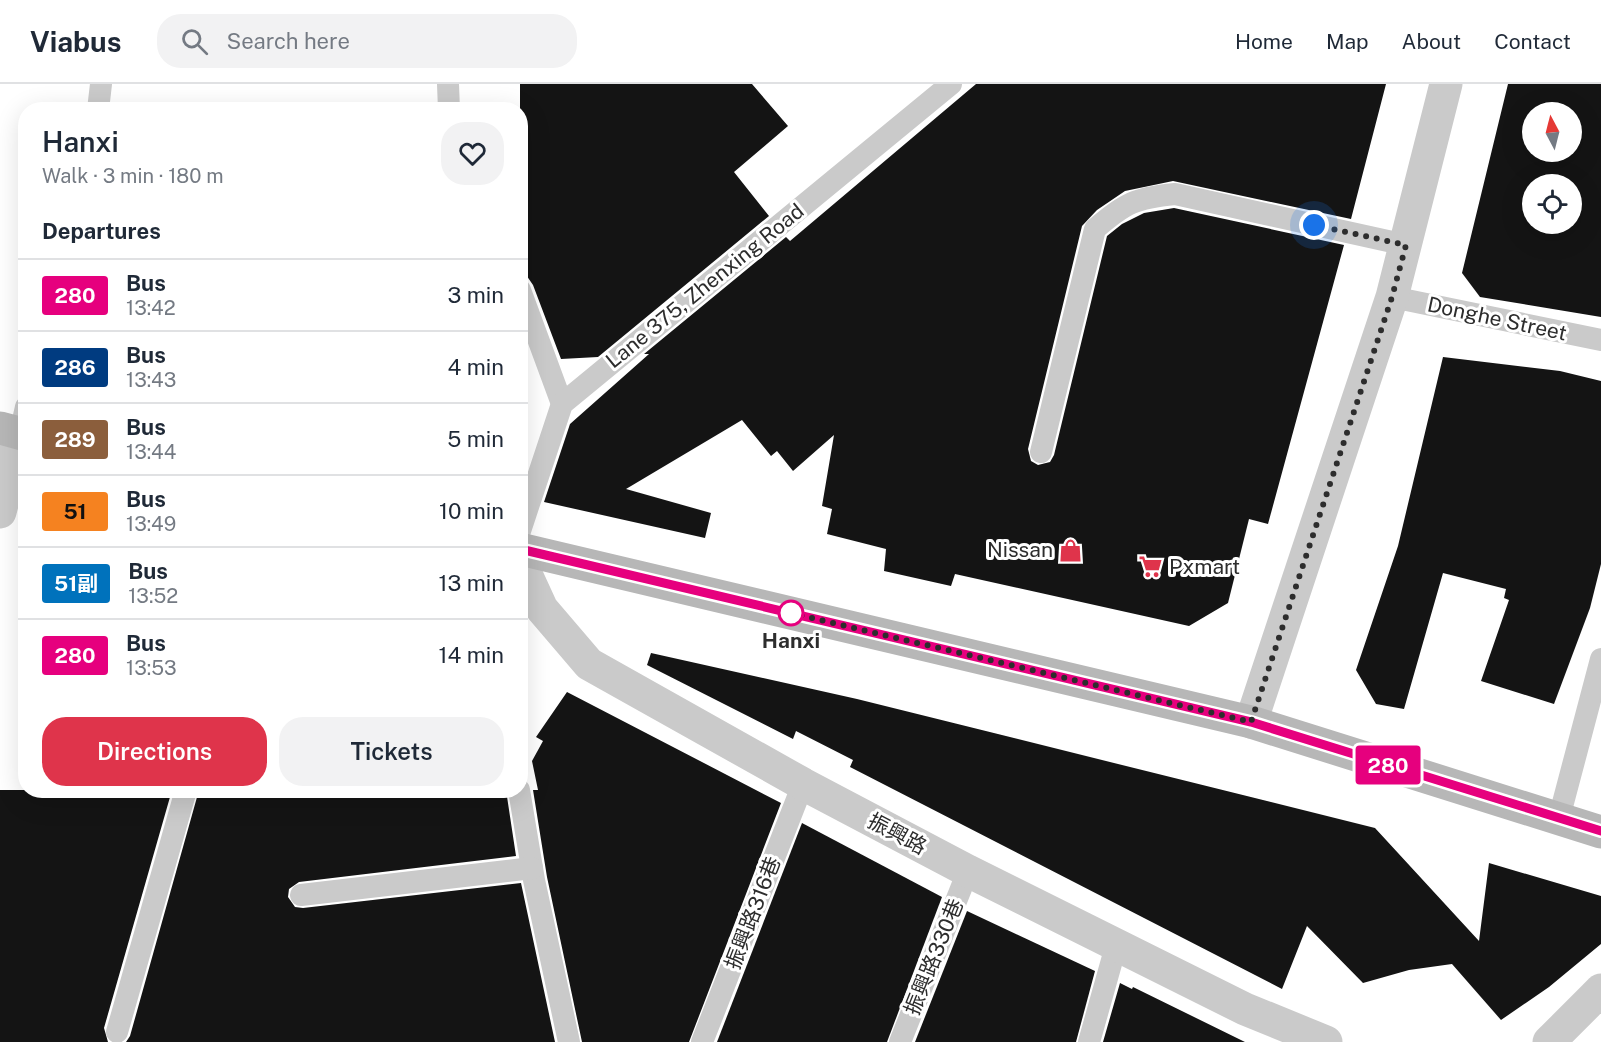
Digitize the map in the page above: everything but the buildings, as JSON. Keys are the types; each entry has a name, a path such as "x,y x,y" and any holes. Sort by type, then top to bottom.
{"main road":[{"path":"528,551 1251,722 1601,832"}],"street":[{"path":"1251,722 1392,297 1446,84"},
{"path":"0,512 18,426"},
{"name":"振興路","path":"528,578 542,609 589,663 803,783 968,871 1245,1009 1326,1042"},
{"path":"1549,1042 1601,990"}],"lane":[{"path":"99,102 101,84"},
{"path":"448,84 449,102"},
{"name":"Lane 375, Zhenxing Road","path":"562,404 951,84"},
{"path":"1041,452 1095,229 1117,210 1140,198 1175,194 1406,245"},
{"name":"Donghe Street","path":"1392,297 1601,340"},
{"path":"528,312 562,404 528,507"},
{"path":"1559,818 1601,660"},
{"name":"振興路316巷","path":"702,1042 803,783"},
{"path":"117,1032 184,798"},
{"path":"520,798 532,868 569,1042"},
{"path":"301,896 532,868"},
{"name":"振興路330巷","path":"900,1042 968,871"},
{"path":"1089,1042 1116,946"}],"bus line":[{"name":"280","path":"528,551 1251,722 1601,831"}],"place":[{"name":"Nissan","path":"1071,550"},
{"name":"Pxmart","path":"1151,567"},
{"name":"Hanxi","path":"791,613"}],"route":[{"path":"791,613 1251,722 1392,297 1406,245 1314,225"}]}
